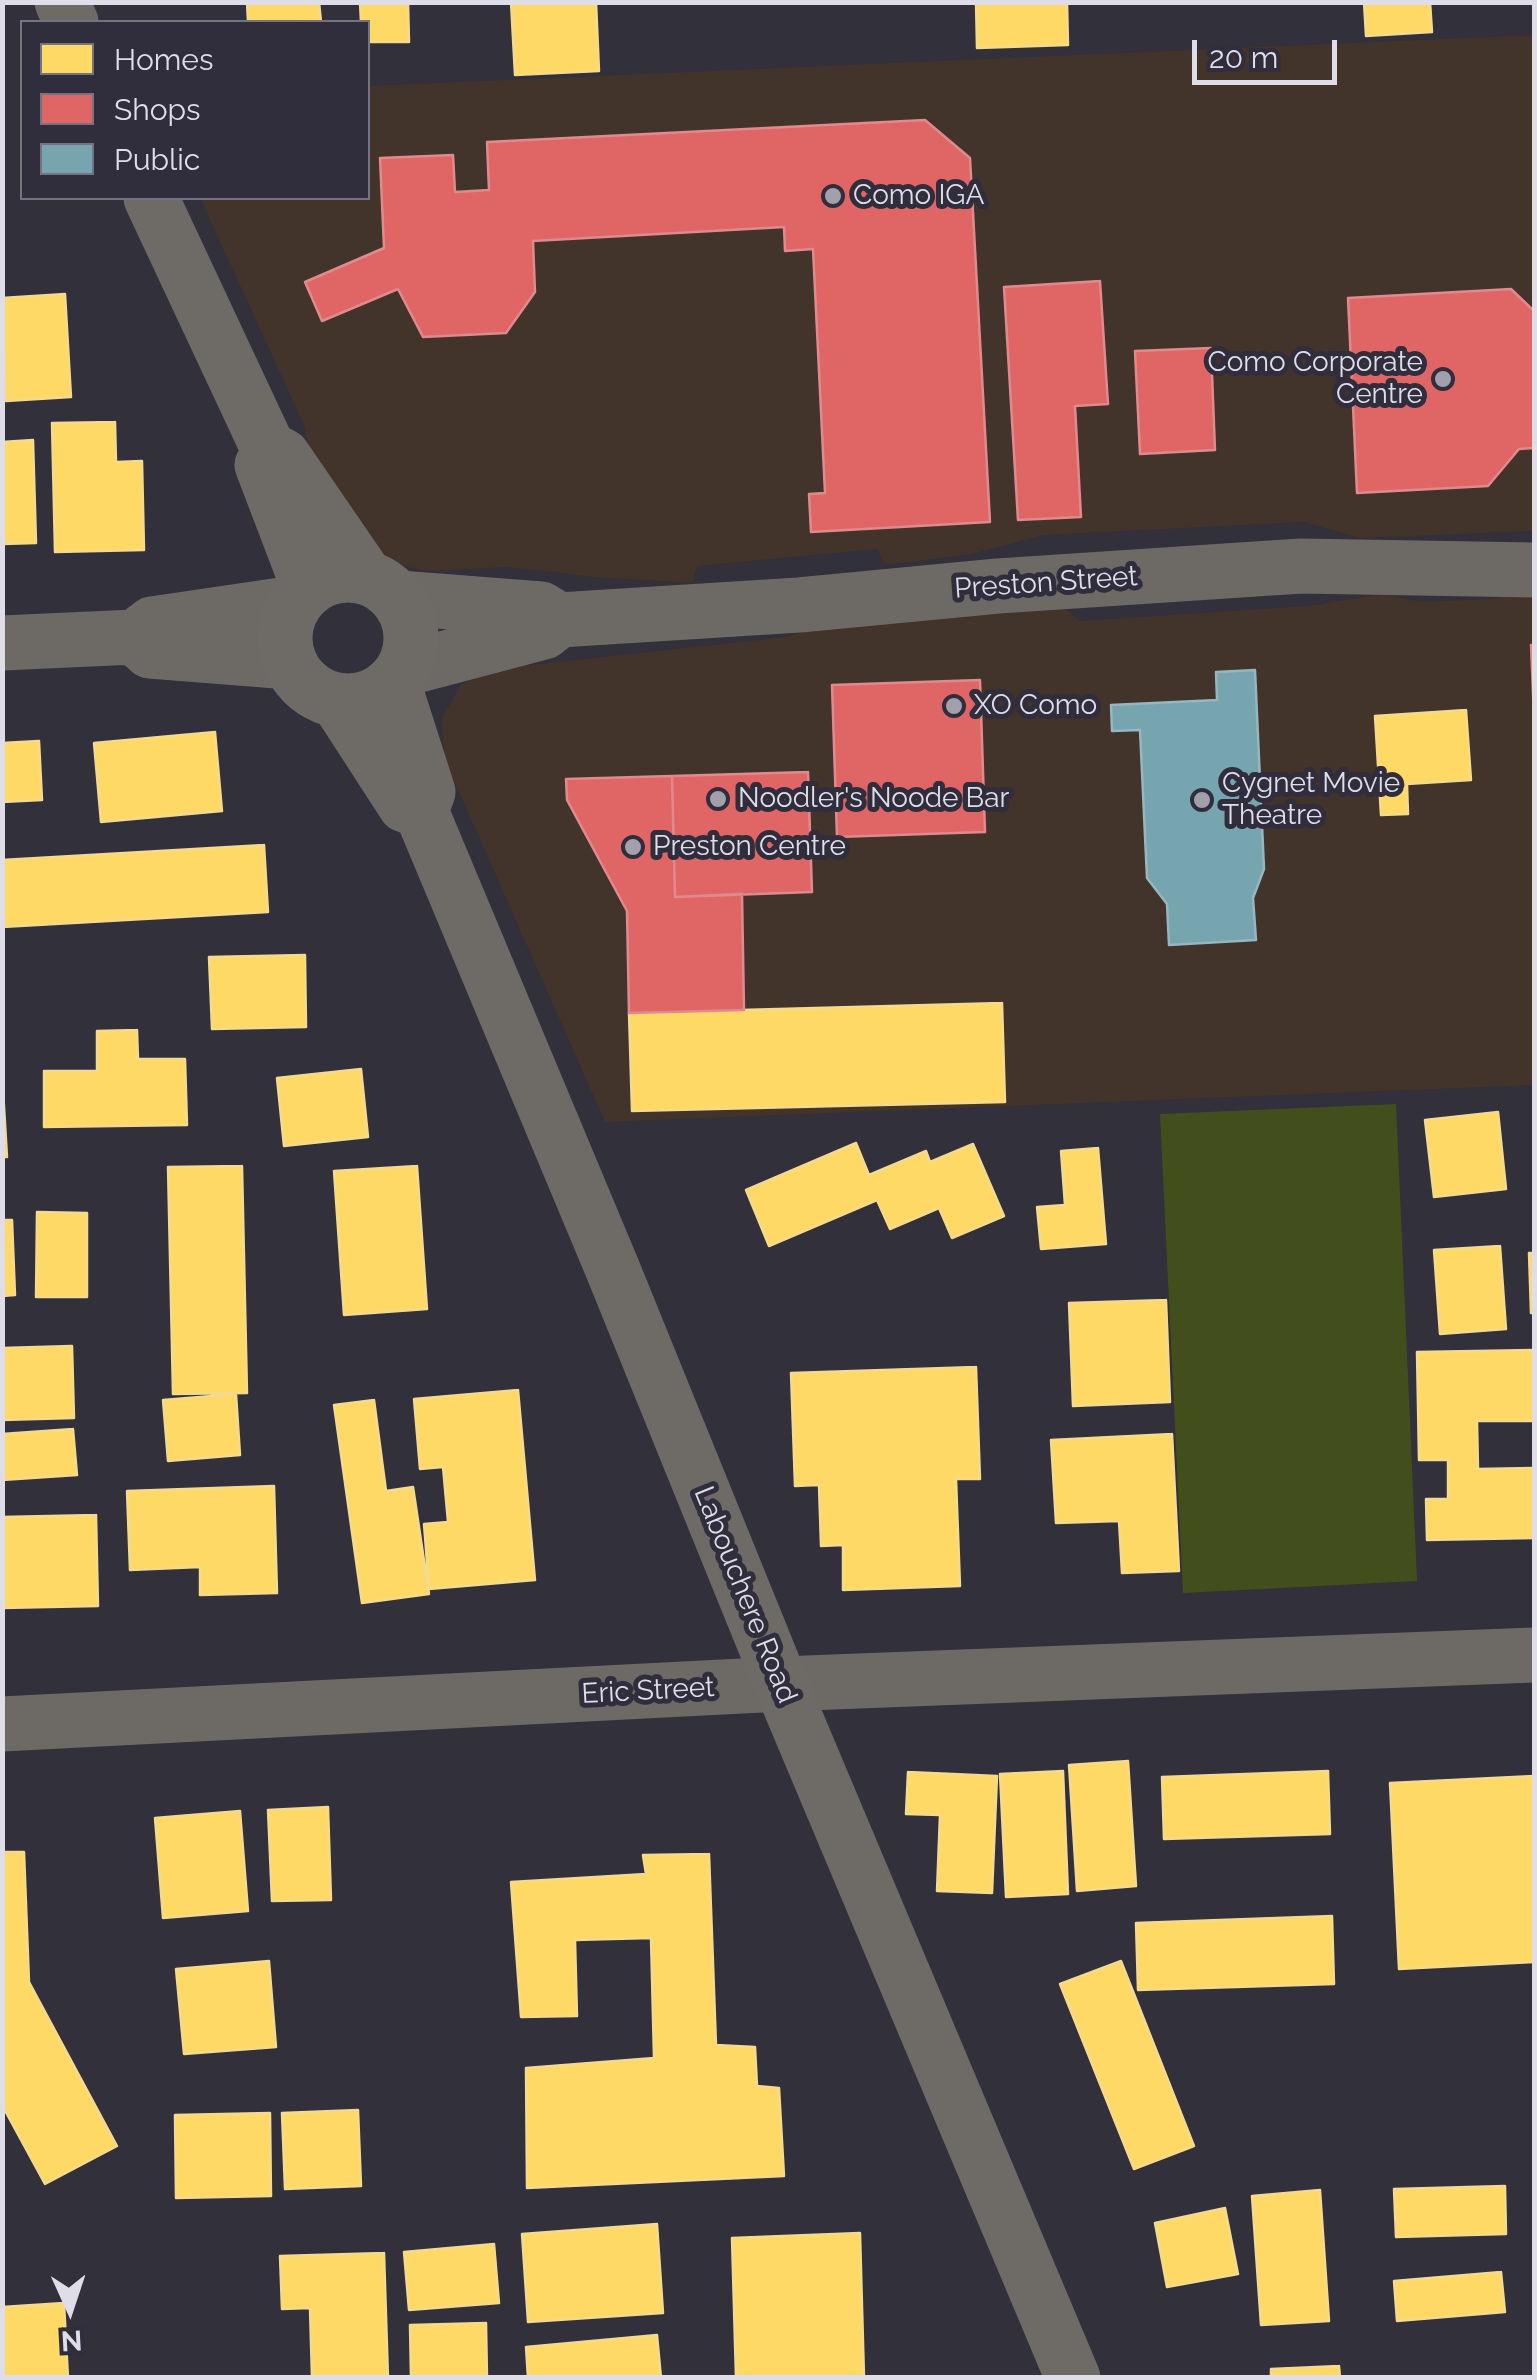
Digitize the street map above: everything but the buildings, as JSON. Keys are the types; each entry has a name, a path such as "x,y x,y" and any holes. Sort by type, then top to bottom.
{"main road":[{"path":"152,200 268,448 282,456 382,588 408,615 412,633 410,652 398,676 376,694 357,700 337,700 317,693 300,680 285,642 287,622 302,595 327,578 346,574 382,588"},
{"path":"268,448 262,465 302,595"},
{"name":"Labouchere Road","path":"398,676 428,792 421,812 1073,2378"},
{"name":"Labouchere Road","path":"337,700 404,805 421,812"}],"street":[{"name":"Preston Street","path":"382,588 541,609 559,620 1301,566 1534,570"},
{"path":"2,643 135,637 152,624 302,595"},
{"name":"Preston Street","path":"398,676 544,632 559,620"},
{"path":"135,637 150,651 290,662"},
{"name":"Eric Street","path":"2,1724 781,1684 1534,1656"}],"shaded area":[{"path":"1534,35 1534,531 1359,538 1304,522 1044,535 972,554 885,565 877,549 697,566 693,583 509,567 427,571 393,564 370,549 315,475 304,425 201,200 370,200 370,86"},
{"path":"1534,590 1534,1085 605,1122 444,758 442,718 461,685 494,669 786,637 839,622 1059,603 1080,621 1308,606 1382,594 1421,602 1493,599"}],"green space":[{"path":"1396,1104 1417,1581 1183,1593 1160,1114"}],"place":[{"name":"Como IGA","path":"833,196"},
{"name":"Como Corporate Centre","path":"1443,379"},
{"name":"XO Como","path":"954,706"},
{"name":"Noodler's Noode Bar","path":"718,799"},
{"name":"Cygnet Movie Theatre","path":"1202,800"},
{"name":"Preston Centre","path":"633,847"}]}
